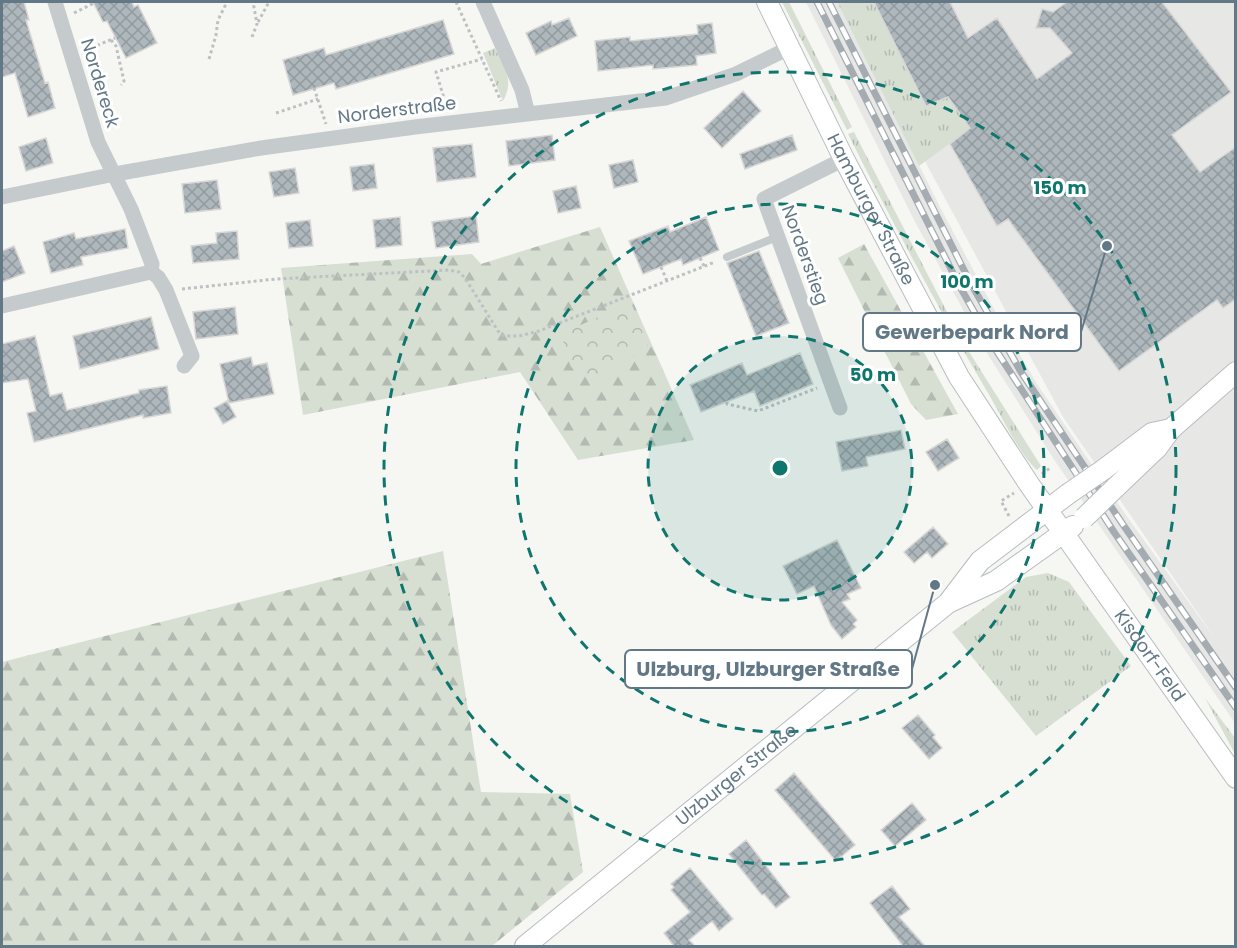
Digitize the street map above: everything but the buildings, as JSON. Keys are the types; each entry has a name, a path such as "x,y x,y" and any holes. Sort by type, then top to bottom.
{"main road":[{"name":"Hamburger Straße","path":"767,2 844,159 959,377 1029,484 1064,532"},
{"path":"1171,429 1236,372"},
{"name":"Ulzburger Straße","path":"525,946 948,603 980,561 1152,433 1171,429"},
{"name":"Ulzburger Straße","path":"948,603 996,581 1084,518 1157,448 1171,429"},
{"name":"Kisdorf-Feld","path":"1064,532 1236,777"}],"street":[{"name":"Nordereck","path":"55,2 98,142 115,174 152,264 151,272"},
{"path":"483,2 522,90 528,114"},
{"name":"Norderstraße","path":"2,197 193,159 331,138 666,98 736,74 791,47"},
{"name":"Norderstieg","path":"840,408 764,199 844,159"},
{"path":"2,306 151,272 158,277 166,290 192,356 184,366"}],"lane":[{"path":"727,257 777,237"}],"path":[{"path":"209,59 218,20 226,2"},
{"path":"253,2 257,24"},
{"path":"252,37 269,2"},
{"path":"456,2 507,116"},
{"path":"68,16 94,3"},
{"path":"79,54 113,39 124,81 121,85"},
{"path":"452,122 436,72 482,59"},
{"path":"315,88 331,138"},
{"path":"276,113 318,99"},
{"path":"166,290 276,279 449,270 465,278 498,331 504,336 519,336 539,331 727,257"},
{"path":"700,258 704,266"},
{"path":"661,267 667,281"},
{"path":"727,402 727,404 758,411 831,383"}],"shaded area":[{"path":"806,2 837,2 940,207 1003,326 1037,384 1128,518 1219,644 1063,417 839,2 1235,2 1235,723 1055,461 985,350 914,220"}],"green space":[{"path":"782,2 789,2 852,127 847,130"},
{"path":"837,2 874,2 926,106 948,97 971,128 919,166"},
{"path":"495,48 508,80 503,101 483,53"},
{"path":"854,132 961,339 1041,466 1037,470 1011,434 916,265 848,134"},
{"path":"600,227 694,440 578,460 520,372 303,415 281,268 472,254 481,264"},
{"path":"864,244 958,414 926,420 911,404 838,258"},
{"path":"631,302 648,346 602,380 571,367 561,334"},
{"path":"443,551 481,792 570,794 583,872 492,946 2,946 2,662"},
{"path":"1048,573 1069,582 1131,666 1036,736 952,632 1026,577"},
{"path":"1205,698 1235,738 1235,754"}],"railway":[{"path":"817,2 959,285 994,347 1114,532 1236,708"},
{"path":"829,2 969,280 1021,372 1236,688"}],"place":[{"name":"Gewerbepark Nord","path":"1107,246"},
{"name":"Ulzburg, Ulzburger Straße","path":"935,585"}]}
